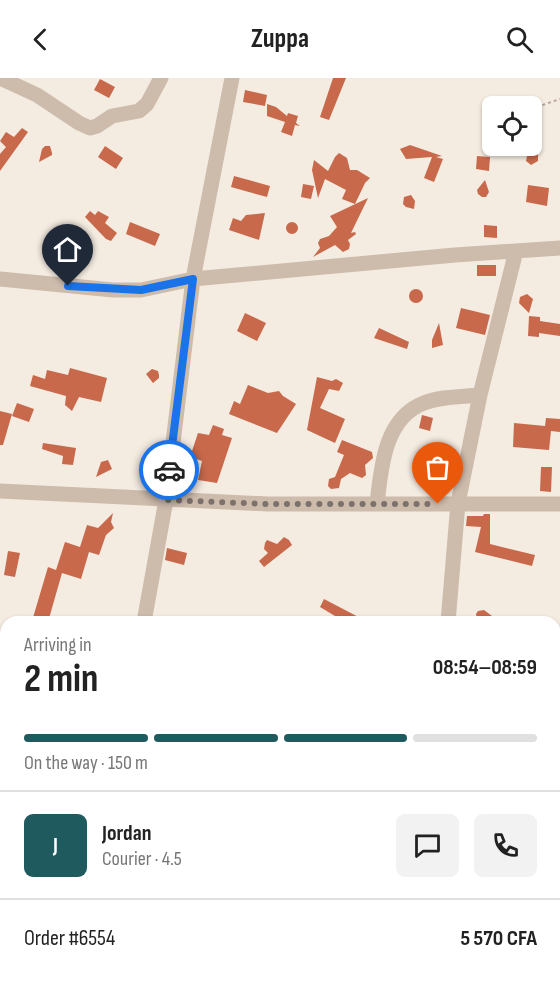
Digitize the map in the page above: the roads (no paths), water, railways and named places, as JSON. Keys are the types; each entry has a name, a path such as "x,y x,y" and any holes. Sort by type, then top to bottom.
{"street":[{"path":"0,78 37,95 90,128 112,116 139,111 147,104 161,78"},
{"path":"145,616 166,500 193,279 232,78"},
{"path":"0,279 113,290 141,290 193,279 560,248"},
{"path":"449,616 458,503 480,395 516,251"},
{"path":"377,504 381,468 387,444 403,418 423,403 480,395"},
{"path":"0,491 268,504 560,504"}]}
